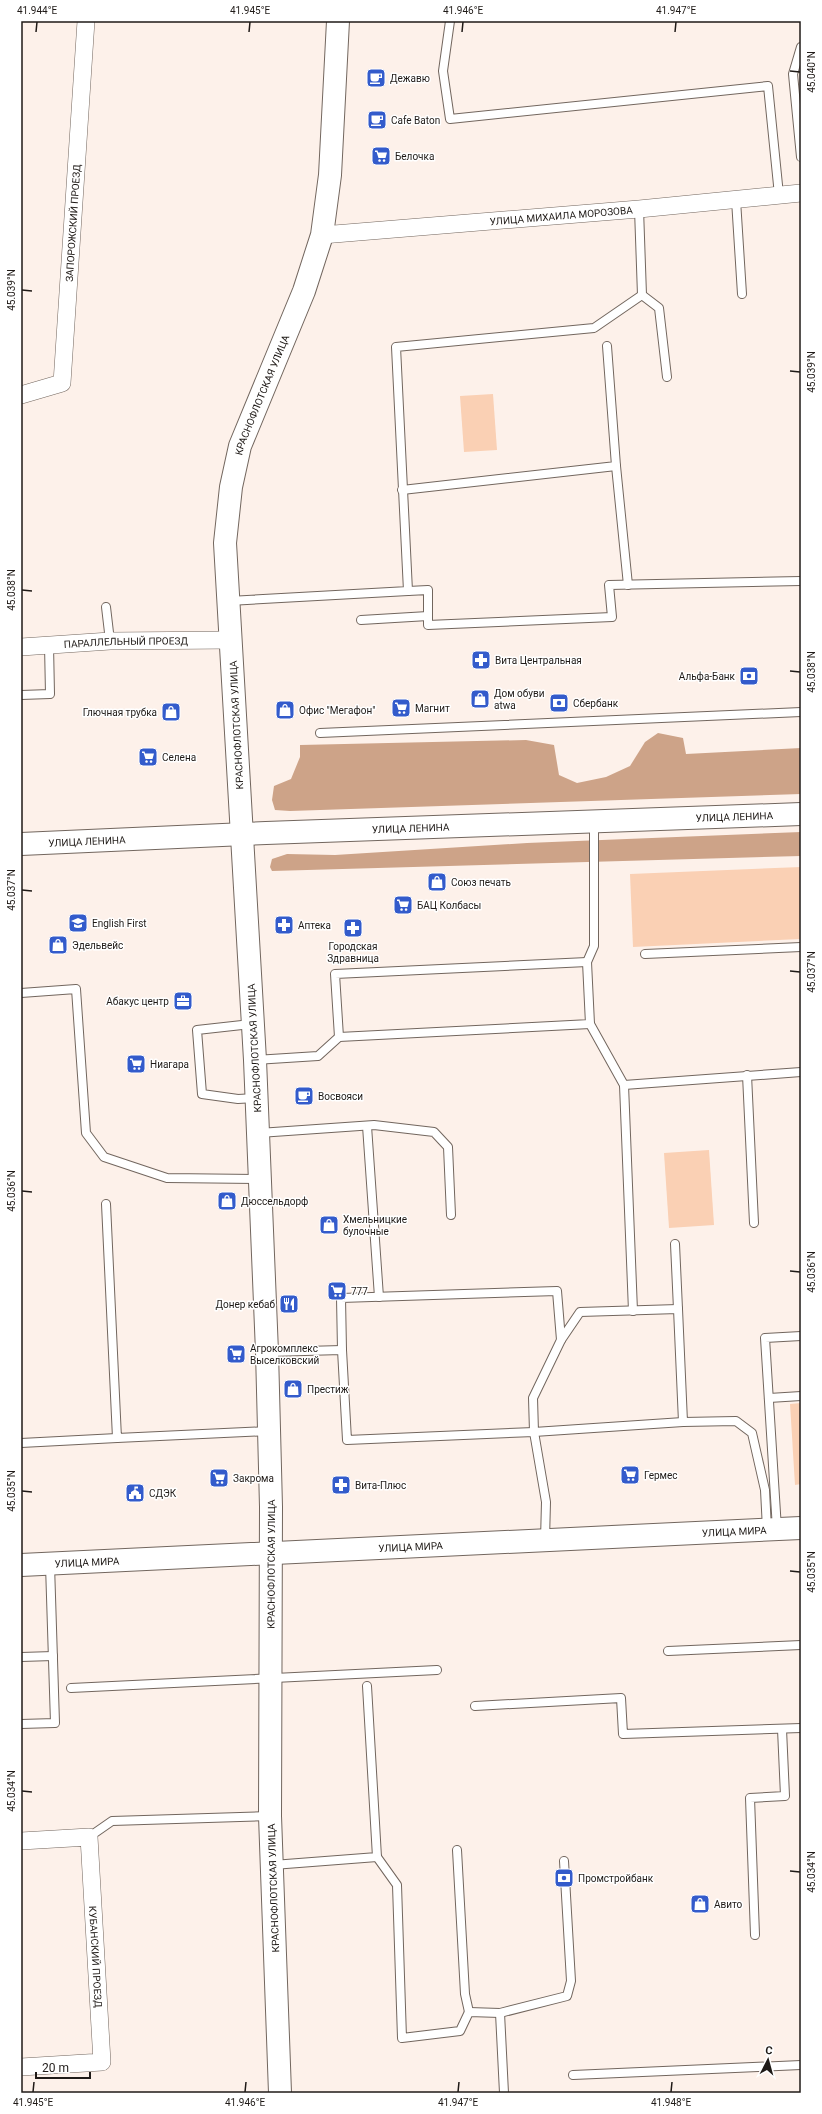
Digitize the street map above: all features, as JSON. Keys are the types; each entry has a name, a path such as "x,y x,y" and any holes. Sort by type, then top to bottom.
{"street":[{"name":"ЗАПОРОЖСКИЙ ПРОЕЗД","path":"21,395 62,384 86,21"},
{"name":"КРАСНОФЛОТСКАЯ УЛИЦА","path":"280,2093 273,1864 270,1816 270,1430 255,1060 225,543 231,487 240,446 304,291 322,235 330,175 338,21"},
{"name":"УЛИЦА МИХАИЛА МОРОЗОВА","path":"322,235 639,209 801,193"},
{"name":"ПАРАЛЛЕЛЬНЫЙ ПРОЕЗД","path":"21,647 110,641 231,640"},
{"name":"УЛИЦА ЛЕНИНА","path":"21,844 243,834 801,814"},
{"name":"УЛИЦА МИРА","path":"21,1565 545,1542 801,1528"},
{"path":"21,1841 88,1837"},
{"name":"КУБАНСКИЙ ПРОЕЗД","path":"21,2067 102,2062 88,1837"}],"lane":[{"path":"450,21 443,71 450,119 768,86 779,195"},
{"path":"801,47 793,74 801,157"},
{"path":"736,200 742,294"},
{"path":"639,209 642,295"},
{"path":"642,295 659,308 667,377"},
{"path":"408,591 396,347 594,328 642,295"},
{"path":"607,346 616,466 628,585"},
{"path":"402,490 616,466"},
{"path":"229,602 428,590 428,625 612,618 610,585 801,581"},
{"path":"106,607 110,641"},
{"path":"361,620 428,616"},
{"path":"21,696 50,694 48,645"},
{"path":"320,733 801,712"},
{"path":"594,822 594,946 587,962 590,1024 624,1085 633,1310"},
{"path":"645,954 801,947"},
{"path":"339,1037 335,974 587,962"},
{"path":"21,993 76,989 86,1133 104,1156 167,1178 260,1179"},
{"path":"252,1024 197,1030 202,1094 238,1099 256,1098"},
{"path":"255,1060 318,1056 339,1037 590,1024"},
{"path":"624,1085 801,1072"},
{"path":"746,1075 754,1223"},
{"path":"258,1133 367,1126 434,1132 448,1147 451,1215"},
{"path":"367,1126 378,1297"},
{"path":"106,1204 117,1438"},
{"path":"675,1244 683,1422"},
{"path":"561,1340 557,1291 341,1298 347,1440 534,1432 683,1422 736,1421 752,1433 765,1490 772,1530"},
{"path":"545,1542 546,1502 534,1432 533,1398 561,1340 580,1312 678,1309"},
{"path":"772,1530 769,1398 765,1338 801,1336"},
{"path":"267,1352 342,1350"},
{"path":"769,1398 801,1396"},
{"path":"21,1443 270,1430"},
{"path":"21,1724 55,1723 50,1563"},
{"path":"668,1651 801,1644"},
{"path":"21,1656 53,1656"},
{"path":"71,1688 437,1670"},
{"path":"367,1686 377,1857 397,1885 402,2038 460,2031 469,2012 465,1994 457,1850"},
{"path":"475,1706 621,1698 623,1734 801,1728"},
{"path":"755,1935 750,1798 785,1796 782,1729"},
{"path":"88,1837 112,1821 270,1816"},
{"path":"273,1864 377,1857"},
{"path":"469,2012 500,2013 566,1996 571,1981 564,1861"},
{"path":"500,2013 504,2093"},
{"path":"573,2075 801,2065"}],"shaded area":[{"path":"493,394 497,450 464,452 460,396"},
{"path":"658,733 683,738 686,754 801,748 801,794 290,811 275,810 272,800 274,786 291,779 300,757 300,745 526,740 554,745 559,775 577,783 606,777 630,766 645,742"},
{"path":"801,832 801,856 272,871 270,867 272,859 287,854 335,855 527,843"},
{"path":"801,867 801,939 633,947 630,874"},
{"path":"709,1150 714,1225 669,1228 664,1153"},
{"path":"801,1403 801,1484 795,1485 790,1404"}],"place":[{"name":"Дежавю","path":"376,78"},
{"name":"Cafe Baton","path":"377,120"},
{"name":"Белочка","path":"381,156"},
{"name":"Вита Центральная","path":"481,660"},
{"name":"Альфа-Банк","path":"749,676"},
{"name":"Дом обуви atwa","path":"480,699"},
{"name":"Сбербанк","path":"559,703"},
{"name":"Магнит","path":"401,708"},
{"name":"Офис \"Мегафон\"","path":"285,710"},
{"name":"Глючная трубка","path":"171,712"},
{"name":"Селена","path":"148,757"},
{"name":"Союз печать","path":"437,882"},
{"name":"БАЦ Колбасы","path":"403,905"},
{"name":"English First","path":"78,923"},
{"name":"Аптека","path":"284,925"},
{"name":"Городская Здравница","path":"353,928"},
{"name":"Эдельвейс","path":"58,945"},
{"name":"Абакус центр","path":"183,1001"},
{"name":"Ниагара","path":"136,1064"},
{"name":"Восвояси","path":"304,1096"},
{"name":"Дюссельдорф","path":"227,1201"},
{"name":"Хмельницкие булочные","path":"329,1225"},
{"name":"777","path":"337,1291"},
{"name":"Донер кебаб","path":"289,1304"},
{"name":"Агрокомплекс Выселковский","path":"236,1354"},
{"name":"Престиж","path":"293,1389"},
{"name":"Гермес","path":"630,1475"},
{"name":"Закрома","path":"219,1478"},
{"name":"Вита-Плюс","path":"341,1485"},
{"name":"СДЭК","path":"135,1493"},
{"name":"Промстройбанк","path":"564,1878"},
{"name":"Авито","path":"700,1904"}]}
